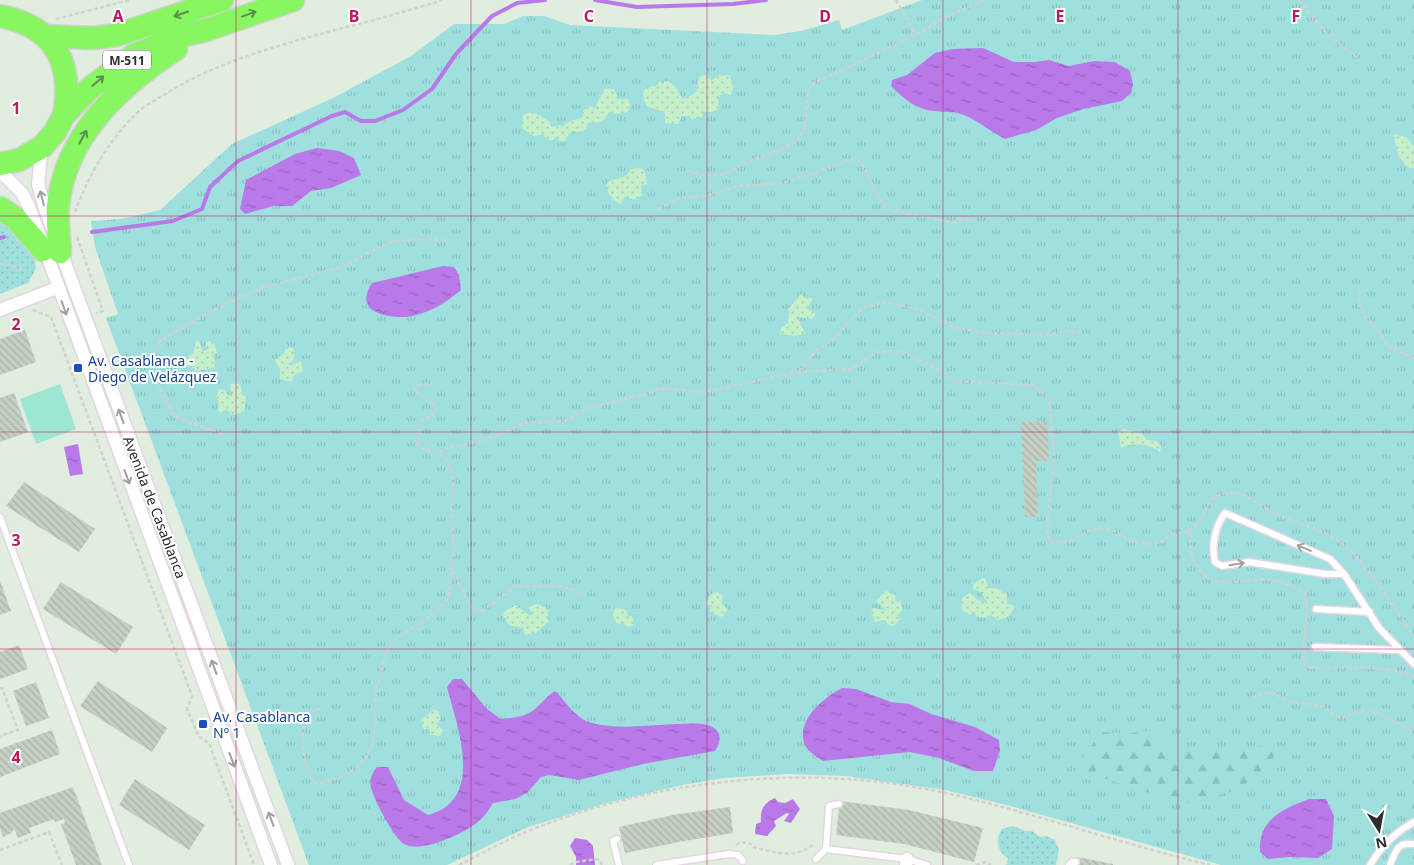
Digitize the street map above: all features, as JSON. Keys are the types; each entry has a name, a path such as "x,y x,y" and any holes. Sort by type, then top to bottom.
{"highway":[{"name":"M-511","path":"0,16 16,19 38,30 93,38 117,35 222,0"},
{"name":"M-511","path":"0,164 19,160 42,147 55,132 64,115 88,90 134,56 176,37 206,30 292,0"},
{"name":"M-511","path":"38,30 58,52 66,72 68,94 64,115"},
{"path":"52,251 58,206 67,169 82,137 94,119 121,90 146,68 206,30"},
{"path":"0,208 15,218 52,251"}],"street":[{"name":"Avenida de Casablanca","path":"42,147 38,184 52,251 57,288 271,865"},
{"name":"Avenida de Casablanca","path":"0,171 22,193 52,251 288,865"},
{"path":"0,310 57,288"}],"lane":[{"path":"1344,574 1325,574 1249,562 1222,566 1214,562 1212,547 1220,520 1225,512 1233,514 1274,536 1330,559 1344,574 1379,628 1398,650 1414,664"},
{"path":"0,517 129,865"},
{"path":"1316,609 1370,612"},
{"path":"1315,647 1398,650"},
{"path":"816,859 826,849 828,806 839,804"},
{"path":"1370,865 1382,846 1400,830 1414,822"},
{"path":"616,840 613,840 613,844 619,865"},
{"path":"1390,865 1398,846 1403,843 1412,844"},
{"path":"826,849 928,865"},
{"path":"656,865 729,854 736,854 743,860"}],"path":[{"path":"38,30 117,2 130,0"},
{"path":"75,213 94,168 108,147 138,112 183,82 237,60 442,0"},
{"path":"896,0 916,35"},
{"path":"688,171 706,176 724,174 748,162 782,149 801,135 807,111 806,93 812,84 916,35 942,19 984,0"},
{"path":"1298,0 1326,34 1361,60"},
{"path":"659,209 679,198 706,196 737,186 784,183 857,158 866,168 878,195 889,209 951,222 966,218 974,221"},
{"path":"76,229 78,244 103,310 94,313"},
{"path":"222,434 178,418 171,411 153,374 152,360 159,341 211,311 261,288 341,267 365,253 390,242 413,239 444,240"},
{"path":"0,263 23,269"},
{"path":"1360,292 1359,304 1367,319 1381,333 1387,346 1414,358"},
{"path":"26,300 32,309 51,317 192,696 187,709 199,737 209,743 254,865"},
{"path":"799,372 816,351 833,339 862,308 885,302 917,309 955,328 988,333 1043,335 1065,331 1082,333"},
{"path":"440,453 443,449 485,440 524,424 566,420 588,408 646,394 661,388 703,392 799,372 851,369 877,352 902,351 925,362 956,381 1033,384 1049,398 1052,416 1054,468 1047,531 1050,542 1071,541 1095,528 1115,531 1130,541 1150,544 1161,542 1172,534 1189,531 1193,561 1201,573 1212,581 1239,583 1269,580 1297,588 1305,594 1307,610 1303,659 1305,666 1312,668 1358,668 1391,671 1408,673 1414,677"},
{"path":"320,709 312,711 305,718 302,737 308,769 312,781 317,784 347,775 364,762 373,742 375,690 379,683 385,654 392,644 406,632 422,624 446,601 452,581 451,570 454,551 451,516 453,482 446,460 440,453 430,452 417,444 419,422 434,414 437,407 414,390 415,386 436,383"},
{"path":"451,570 459,578 469,606 474,610 482,611 516,586 538,588 554,585 572,588 580,593"},
{"path":"0,689 2,688 18,730 0,736"},
{"path":"1252,698 1265,693 1272,693 1290,702 1320,705 1340,718 1369,709 1382,717 1395,720 1401,727 1414,732"},
{"path":"0,850 50,832 62,865"},
{"path":"729,854 728,847 739,845 741,842 751,844 753,848 778,853 796,854 811,846 826,849"},
{"path":"570,865 575,862 599,859 602,865"},
{"path":"976,865 986,862 991,865"}],"green space":[{"path":"922,0 1414,0 1414,865 1221,865 1010,806 945,790 845,776 788,774 725,778 687,784 610,802 528,827 447,865 309,865 106,318 118,314 95,247 91,221 121,219 160,210 232,144 335,97 411,56 454,24 504,24 523,16 544,16 570,25 774,35 801,31 839,20 842,30"},
{"path":"0,214 34,249 36,269 28,283 0,294"},
{"path":"1153,731 1169,746 1184,749 1222,751 1266,745 1274,749 1273,766 1236,790 1184,804 1088,773 1082,760 1101,732 1128,734"},
{"path":"1013,826 1025,831 1032,831 1040,837 1046,836 1055,840 1059,850 1056,865 1006,865 1008,858 999,849 998,837 1002,829"}],"sand":[{"path":"730,75 733,88 731,95 724,93 718,97 719,109 712,112 704,112 702,117 691,119 689,116 682,116 678,124 665,123 665,112 650,107 645,102 643,91 647,87 657,86 659,82 669,81 677,89 682,99 692,95 697,89 699,77 709,76 711,81 717,76"},
{"path":"604,89 614,89 619,99 628,99 630,105 628,112 618,114 609,112 602,122 588,123 586,129 577,133 575,131 569,133 565,141 561,142 556,138 551,141 545,138 544,134 534,136 522,128 523,115 527,113 537,114 550,122 551,127 560,125 562,127 568,122 581,118 583,117 583,111 589,106 595,108"},
{"path":"1393,134 1406,137 1414,146 1414,168 1408,168 1399,157"},
{"path":"639,168 645,171 647,184 641,185 642,195 635,199 624,197 622,204 611,197 606,186 609,181 626,176 631,169"},
{"path":"801,294 805,298 813,298 807,309 815,312 815,316 811,319 797,317 805,333 796,336 780,334 781,328 788,323 789,308"},
{"path":"196,341 200,342 203,352 207,349 206,343 208,341 214,342 217,353 213,355 215,361 214,368 196,371 192,366 184,366 181,358 193,354"},
{"path":"287,347 293,348 295,356 292,362 288,363 290,366 301,361 303,372 294,375 292,382 280,379 280,369 275,360 283,355"},
{"path":"233,383 241,385 242,395 246,396 244,412 231,415 227,409 220,413 216,397 219,389 225,390 228,395 232,396 230,385"},
{"path":"1123,429 1142,434 1147,440 1156,441 1161,446 1160,452 1152,447 1141,445 1130,445 1121,448 1118,432"},
{"path":"982,578 985,578 989,588 997,588 1007,594 1007,603 1014,606 1008,616 997,620 991,615 984,618 976,616 975,612 970,615 962,610 962,598 970,593 978,600 988,604 981,592 973,589 973,585"},
{"path":"886,591 895,595 896,602 900,601 903,610 897,615 900,619 894,626 888,625 885,620 875,622 871,610 874,608 887,611 876,601"},
{"path":"717,592 723,596 721,603 727,609 726,613 721,617 710,611 712,605 707,605 706,602 712,593"},
{"path":"537,604 545,607 548,611 548,622 536,633 525,635 523,628 509,625 503,615 505,611 516,605 530,616 532,614 529,607"},
{"path":"616,608 626,610 628,616 632,616 634,624 628,628 623,623 617,624 612,613"},
{"path":"434,709 438,711 441,718 437,724 443,731 440,736 430,735 429,729 424,730 421,721"}],"shaded area":[{"path":"60,384 76,429 36,444 20,399"}],"water":[{"path":"983,48 1014,62 1049,60 1069,66 1094,61 1115,62 1130,71 1133,84 1131,93 1122,101 1083,109 1057,118 1036,130 1005,139 964,115 927,110 915,106 891,86 892,80 907,75 935,53 952,49"},
{"path":"317,148 339,151 354,158 361,175 331,188 311,191 292,206 273,206 245,214 240,209 246,180 295,154"},
{"path":"443,266 454,267 459,275 461,290 435,308 413,316 388,316 373,311 366,300 367,292 372,283"},
{"path":"78,444 83,474 70,476 64,447"},
{"path":"453,679 462,679 487,709 501,719 527,714 555,691 576,714 592,723 623,727 702,724 710,726 717,731 720,737 719,744 715,751 643,764 579,780 549,775 541,777 527,793 515,799 493,803 481,819 454,836 443,841 421,846 404,844 390,827 373,794 370,785 372,774 377,767 388,767 404,800 428,815 446,807 457,794 462,778 463,760 461,741 447,687"},
{"path":"842,688 856,689 891,702 910,704 931,714 975,727 999,740 1000,751 993,771 974,771 939,758 910,752 823,761 805,745 803,733 805,725 808,717 821,703"},
{"path":"775,798 778,802 785,803 793,799 800,809 791,823 784,821 789,814 787,813 774,821 776,826 767,836 755,834 756,824 761,822 761,813 764,807"},
{"path":"1309,799 1326,799 1334,816 1332,849 1318,858 1290,857 1268,859 1260,852 1260,841 1268,824 1281,812"},
{"path":"575,838 587,840 593,846 595,865 576,865 576,857 570,846"}],"building":[{"path":"25,330 36,362 0,375 0,339"},
{"path":"14,393 28,432 0,442 0,398"},
{"path":"1047,421 1049,461 1036,461 1038,517 1025,517 1021,422"},
{"path":"24,482 95,529 79,552 6,506"},
{"path":"0,581 11,611 0,615"},
{"path":"61,582 133,627 116,654 43,609"},
{"path":"19,645 28,669 0,679 0,652"},
{"path":"98,681 167,728 152,752 80,706"},
{"path":"36,682 49,718 26,726 13,691"},
{"path":"52,730 60,754 0,777 0,749"},
{"path":"135,779 205,825 189,850 119,805"},
{"path":"73,787 102,865 76,865 61,824 65,823 64,819 55,822 54,819 29,828 31,833 18,838 15,830 3,837 0,828 0,813"},
{"path":"840,801 909,810 983,828 974,862 904,844 836,835"},
{"path":"730,807 733,833 625,853 619,827 673,815"},
{"path":"1077,857 1113,864 1113,865 1076,865"}],"waterway":[{"path":"92,232 173,221 202,209 210,187 238,161 332,116 345,112 361,121 375,121 403,110 432,89 456,54 492,16 517,3 545,0"},
{"path":"595,0 637,7 733,4 766,0"},
{"path":"0,238 4,237"}],"place":[{"name":"Av. Casablanca - Diego de Velázquez","path":"78,368"},
{"name":"Av. Casablanca Nº 1","path":"203,724"}]}
